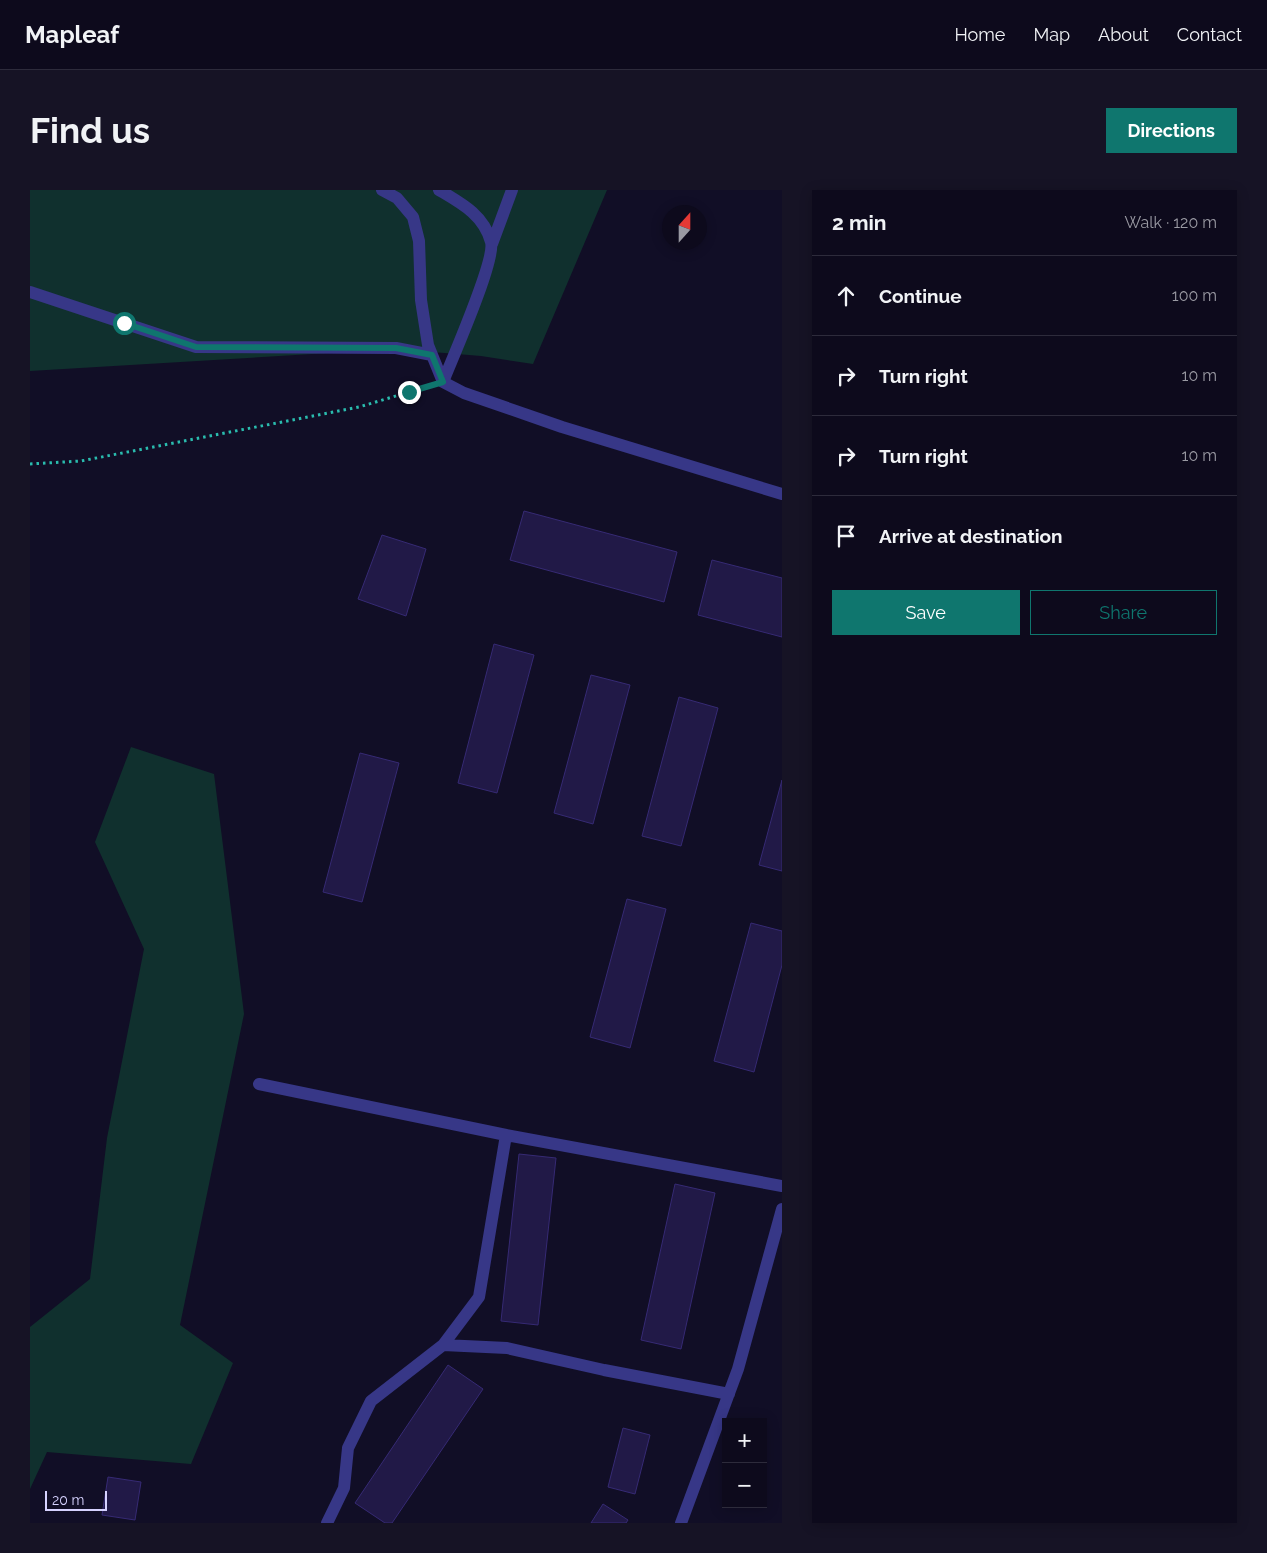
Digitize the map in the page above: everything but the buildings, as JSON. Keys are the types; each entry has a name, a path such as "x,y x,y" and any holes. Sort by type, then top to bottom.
{"street":[{"path":"382,190 397,198 413,216 419,242 421,300 428,345 443,382 464,393 562,427 782,494"},
{"path":"439,190 465,205 482,221 492,244"},
{"path":"443,382 486,271 492,244 512,190"},
{"path":"30,292 196,347 396,348 432,355"},
{"path":"258,1084 506,1135 782,1186"},
{"path":"327,1523 344,1488 348,1448 371,1401 442,1345 479,1297 506,1135"},
{"path":"681,1523 738,1368 782,1210"},
{"path":"442,1345 507,1348 604,1370 729,1394"}],"path":[{"path":"30,464 81,461 359,407 443,382"}],"green space":[{"path":"30,190 607,190 533,364 481,356 396,349 30,371"},
{"path":"131,747 214,774 244,1014 180,1325 233,1363 191,1464 47,1452 30,1489 30,1327 90,1279 107,1138 144,949 95,842"}],"route":[{"path":"124,323 196,347 396,348 432,355 443,382 409,392"}]}
